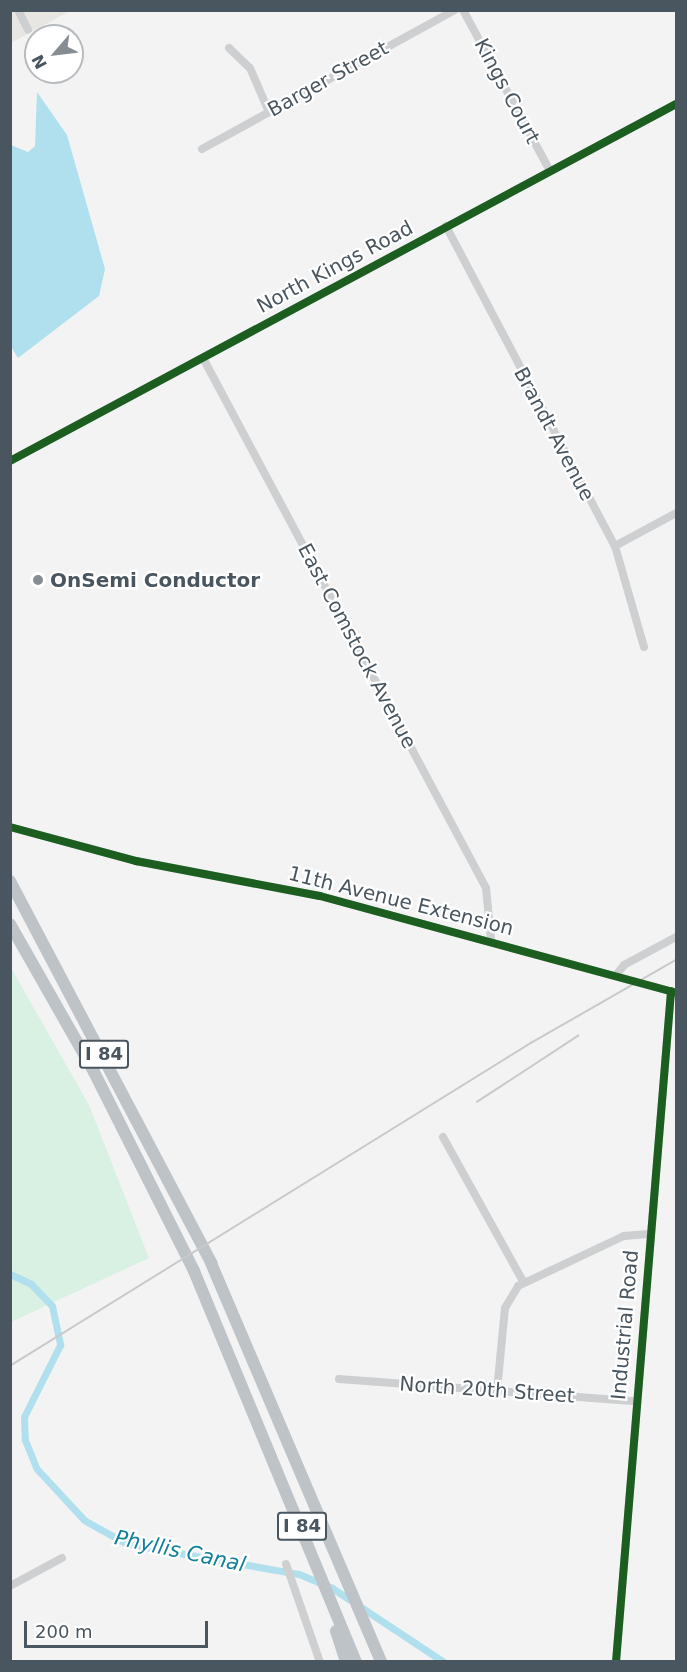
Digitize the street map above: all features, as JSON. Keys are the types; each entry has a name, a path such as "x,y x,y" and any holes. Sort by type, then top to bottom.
{"highway":[{"name":"I 84","path":"10,881 211,1263 349,1587 364,1616 381,1662"},
{"name":"I 84","path":"10,924 94,1072 180,1241 283,1478 328,1599"},
{"path":"328,1599 346,1662"},
{"path":"328,1599 356,1662"},
{"path":"364,1616 386,1662"}],"street":[{"path":"18,10 25,24"},
{"name":"Barger Street","path":"202,149 455,10"},
{"name":"Kings Court","path":"463,10 550,171"},
{"path":"229,48 250,68 269,112"},
{"name":"North Kings Road","path":"10,461 676,104"},
{"name":"Brandt Avenue","path":"446,226 615,546 645,647"},
{"name":"East Comstock Avenue","path":"203,358 486,888 491,939"},
{"path":"615,546 676,513"},
{"name":"11th Avenue Extension","path":"10,827 136,861 298,891 491,939 674,992"},
{"path":"616,975 624,965 676,937"},
{"name":"Industrial Road","path":"616,1662 648,1234 674,992"},
{"path":"443,1137 524,1283"},
{"path":"497,1391 506,1308 524,1283 624,1236 648,1234"},
{"name":"North 20th Street","path":"339,1379 635,1401"},
{"path":"10,1586 62,1558"},
{"path":"286,1564 320,1662"}],"shaded area":[{"path":"11,11 70,11 46,24 24,24 24,36 11,43"}],"green space":[{"path":"10,966 89,1105 149,1258 11,1322"}],"water":[{"path":"37,92 67,135 105,269 99,296 18,358 10,345 11,145 28,152 35,146"}],"waterway":[{"name":"Phyllis Canal","path":"10,1274 31,1284 52,1306 60,1345 24,1417 25,1440 37,1469 84,1520 127,1544 299,1574 332,1588 444,1662"}],"railway":[{"path":"10,1366 531,1043 676,960"},
{"path":"477,1102 578,1036"}],"cycle path":[{"path":"10,461 676,104"},
{"path":"10,827 136,861 320,896 676,993"},
{"path":"616,1662 671,991"}],"place":[{"name":"OnSemi Conductor","path":"38,580"}]}
